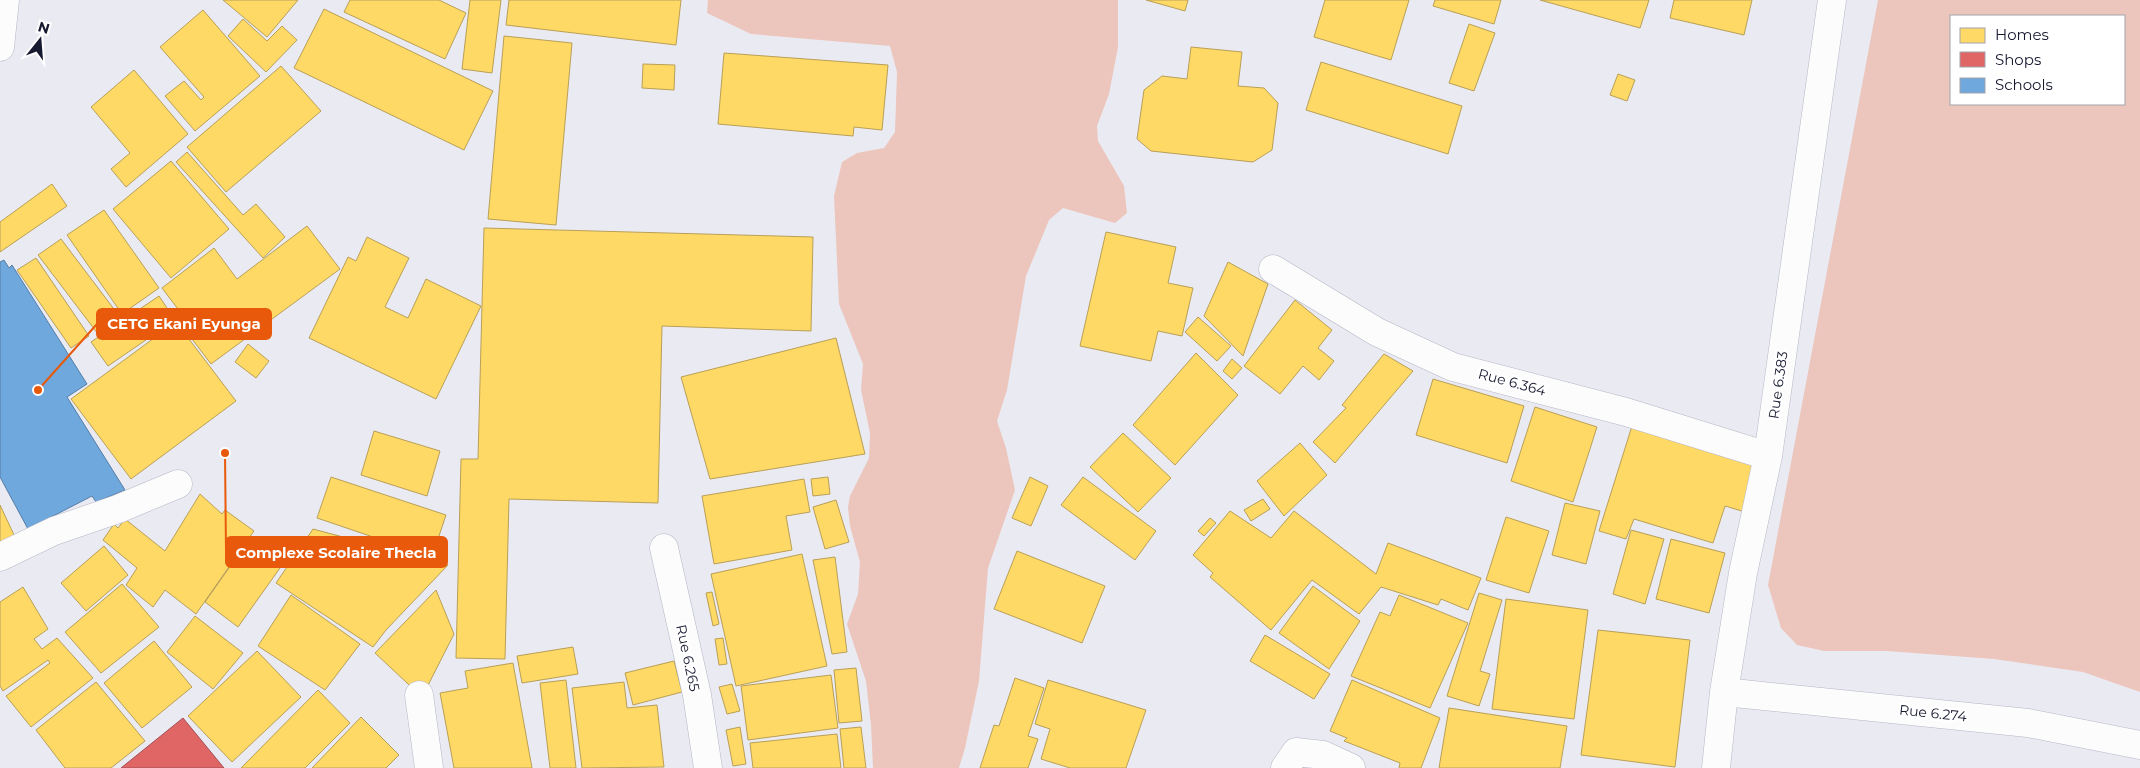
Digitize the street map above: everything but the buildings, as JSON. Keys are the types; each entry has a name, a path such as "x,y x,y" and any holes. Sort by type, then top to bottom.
{"street":[{"path":"0,47 5,0"},
{"name":"Rue 6.383","path":"1716,768 1724,692 1743,573 1768,456 1832,0"},
{"name":"Rue 6.364","path":"1273,269 1377,332 1453,366 1626,412 1768,456"},
{"path":"0,557 54,531 118,509 178,484"},
{"name":"Rue 6.265","path":"664,548 696,695 708,768"},
{"name":"Rue 6.274","path":"1724,692 2028,723 2140,745"},
{"path":"419,695 429,768"},
{"path":"1285,768 1296,752 1323,755 1351,768"}],"shaded area":[{"path":"708,0 1118,0 1118,47 1109,94 1097,126 1098,141 1124,186 1127,213 1115,223 1063,208 1049,220 1026,276 1007,390 997,421 1006,448 1015,490 988,568 979,681 959,768 873,768 866,681 847,624 858,594 860,562 850,526 848,507 850,496 869,458 870,433 861,390 863,364 839,304 834,196 842,162 857,153 884,148 895,132 897,72 890,46 751,34 707,13"},
{"path":"1878,0 2140,0 2140,692 2083,672 1994,659 1887,651 1824,651 1797,645 1781,628 1768,585"}],"place":[{"name":"CETG Ekani Eyunga","path":"38,390"},
{"name":"Complexe Scolaire Thecla","path":"225,453"}]}
